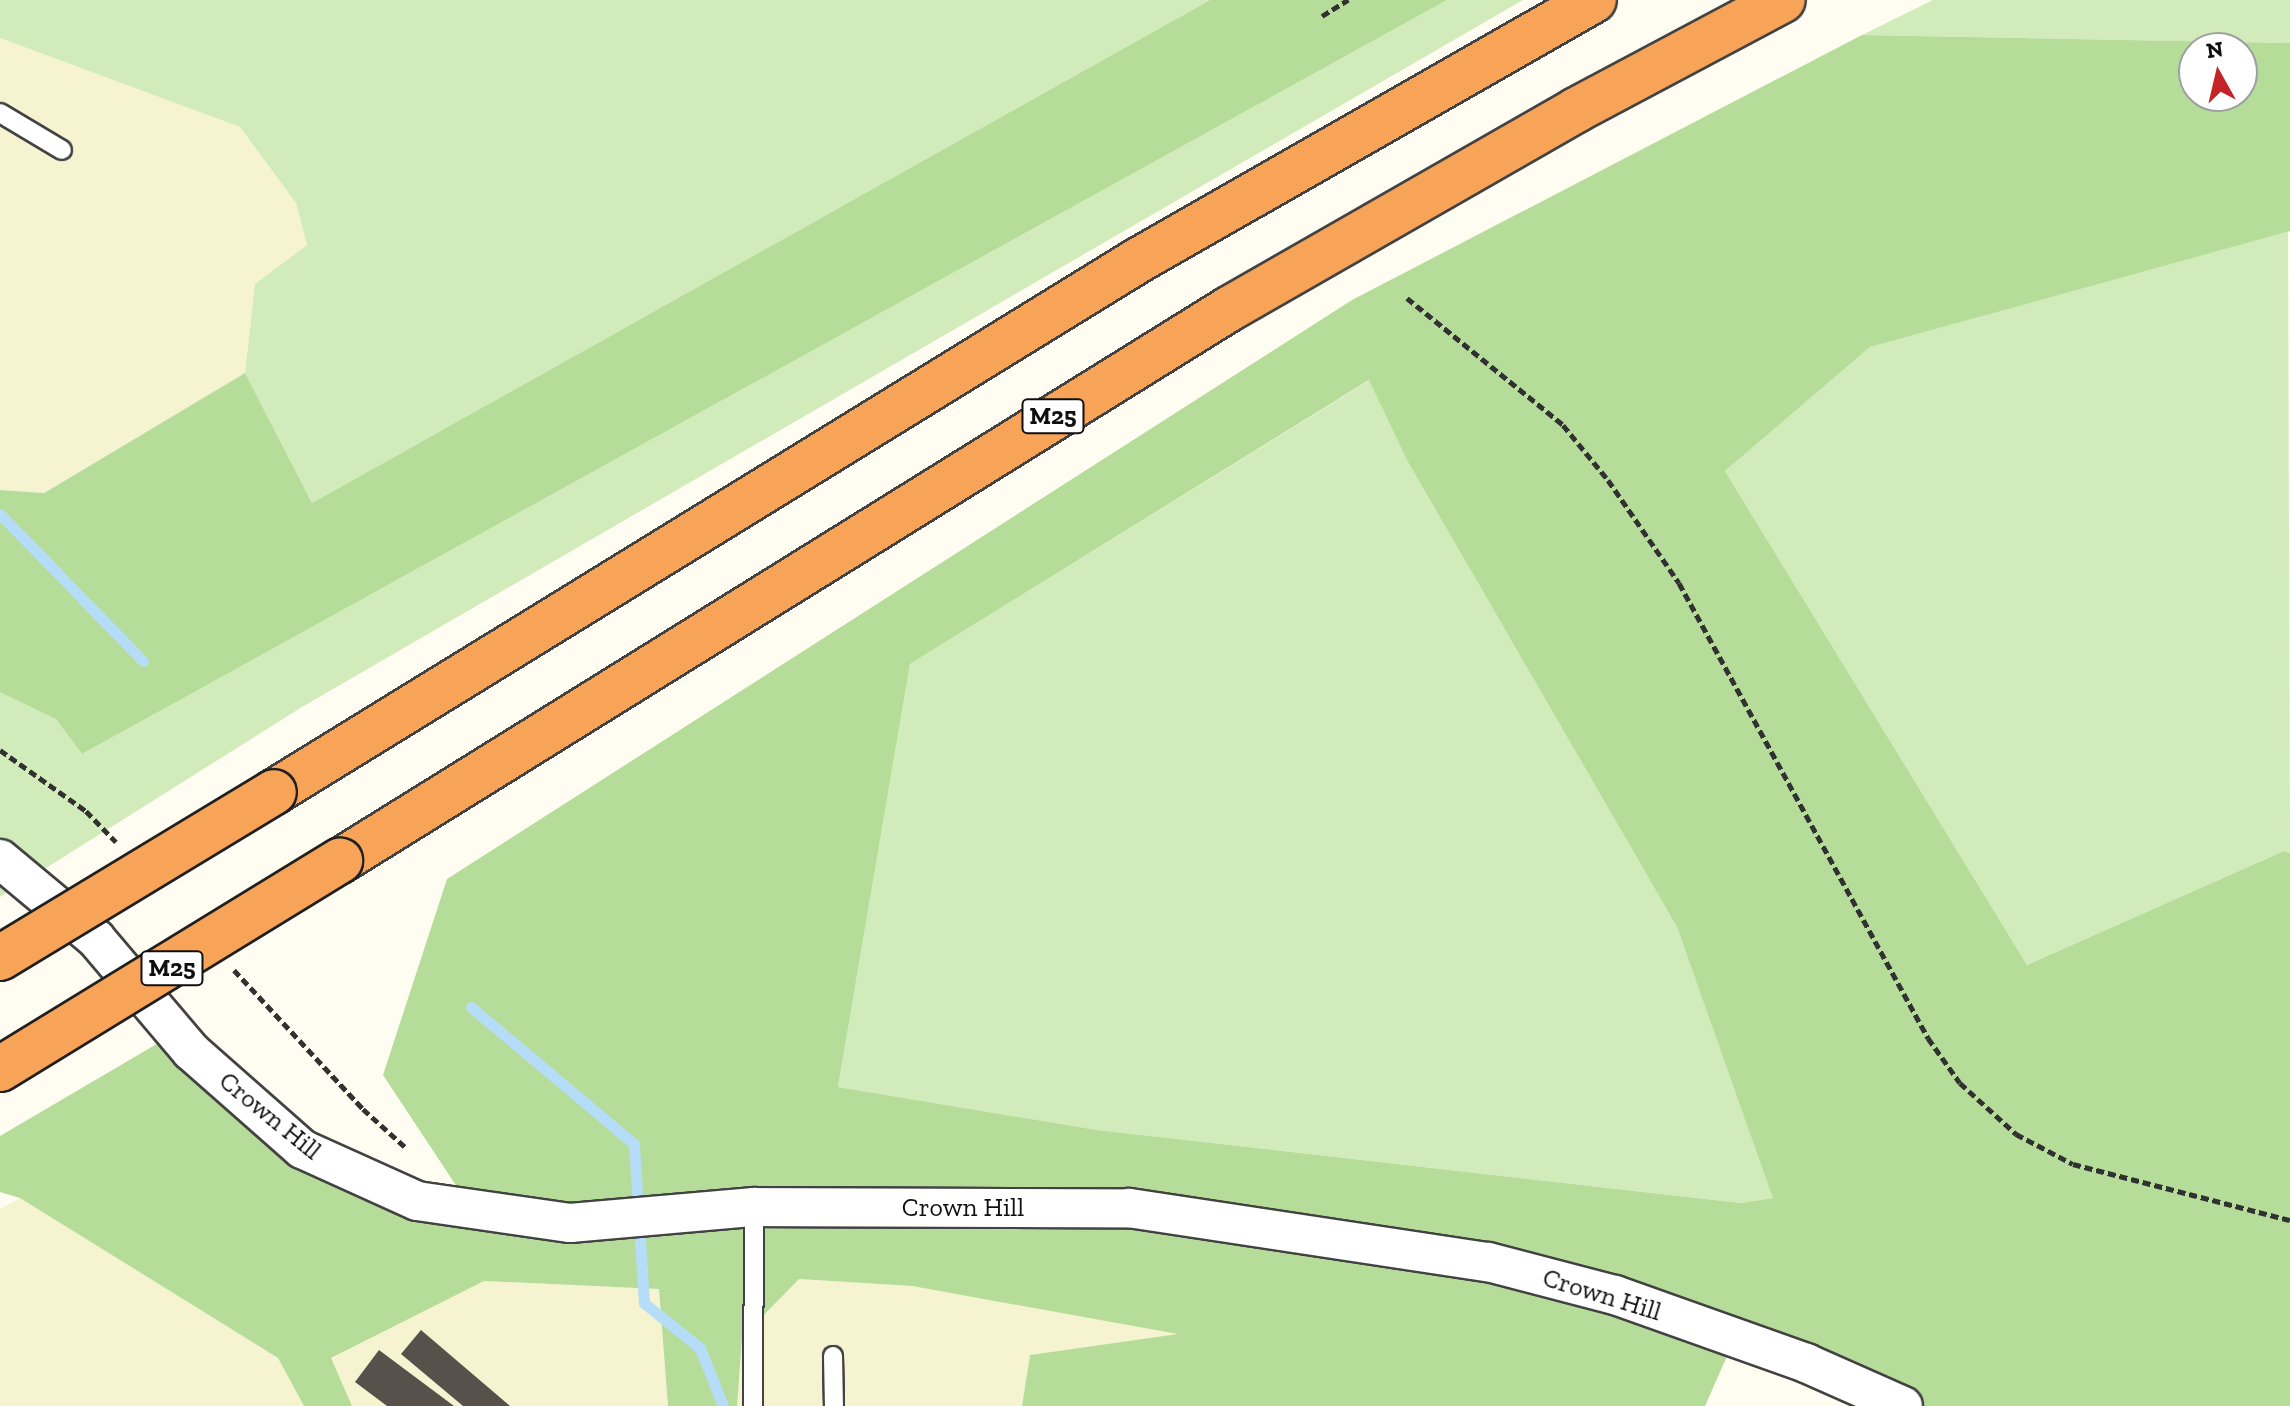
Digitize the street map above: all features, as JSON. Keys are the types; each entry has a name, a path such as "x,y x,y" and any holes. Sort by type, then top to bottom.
{"highway":[{"path":"0,958 1137,261 1594,0"},
{"name":"M25","path":"0,1069 1229,309 1576,110 1783,0"}],"street":[{"name":"Crown Hill","path":"0,859 96,939 191,1051 302,1149 417,1201 570,1223 754,1207 1129,1208 1488,1262 1615,1295 1806,1363 1903,1406"}],"lane":[{"path":"0,113 62,150"},
{"path":"753,1406 754,1207"},
{"path":"833,1356 834,1406"}],"path":[{"path":"1322,16 1348,0"},
{"path":"1407,298 1563,425 1608,480 1679,583 1928,1038 1960,1083 2016,1134 2073,1164 2290,1220"}],"shaded area":[{"path":"0,38 240,127 296,203 307,245 255,284 245,373 43,493 0,490"},
{"path":"20,1198 278,1358 304,1406 0,1406 0,1209"},
{"path":"799,1279 912,1286 1182,1334 1030,1355 1022,1406 737,1406 739,1328"},
{"path":"484,1281 659,1289 668,1406 352,1406 330,1359"}],"green space":[{"path":"0,0 1210,0 312,503 245,373 255,284 307,245 296,203 240,127 0,38"},
{"path":"1210,0 1447,0 82,754 56,719 0,692 0,490 44,493 245,373 312,503"},
{"path":"1447,0 1523,0 302,707 0,897 0,531 56,719 82,754"},
{"path":"1933,0 2290,0 2290,43 2258,42 2258,32 2178,32 2178,41 1862,35"},
{"path":"1862,35 2178,41 2178,112 2258,112 2258,42 2290,43 2290,231 1870,347 1725,471 2027,965 2284,851 2290,853 2290,1406 1888,1406 1735,1338 1705,1406 1022,1406 1030,1355 1178,1334 912,1286 799,1279 742,1337 737,1406 668,1406 659,1289 484,1281 331,1358 352,1406 304,1406 278,1358 20,1198 0,1192 0,1136 172,1035 321,1174 461,1193 383,1075 447,879 1352,300","holes":["1369,380 1408,462 1677,927 1773,1198 1741,1203 1097,1130 838,1087 910,664"]},
{"path":"2288,230 2290,853 2284,851 2027,965 1725,471 1870,347"},
{"path":"1370,380 1408,462 1677,927 1774,1198 1741,1203 1097,1130 838,1087 910,664"}],"building":[{"path":"421,1330 510,1406 463,1406 401,1354"},
{"path":"379,1350 454,1406 387,1406 355,1382"}],"waterway":[{"path":"0,514 143,661"},
{"path":"471,1007 634,1144 644,1303 700,1348 723,1406"}]}
